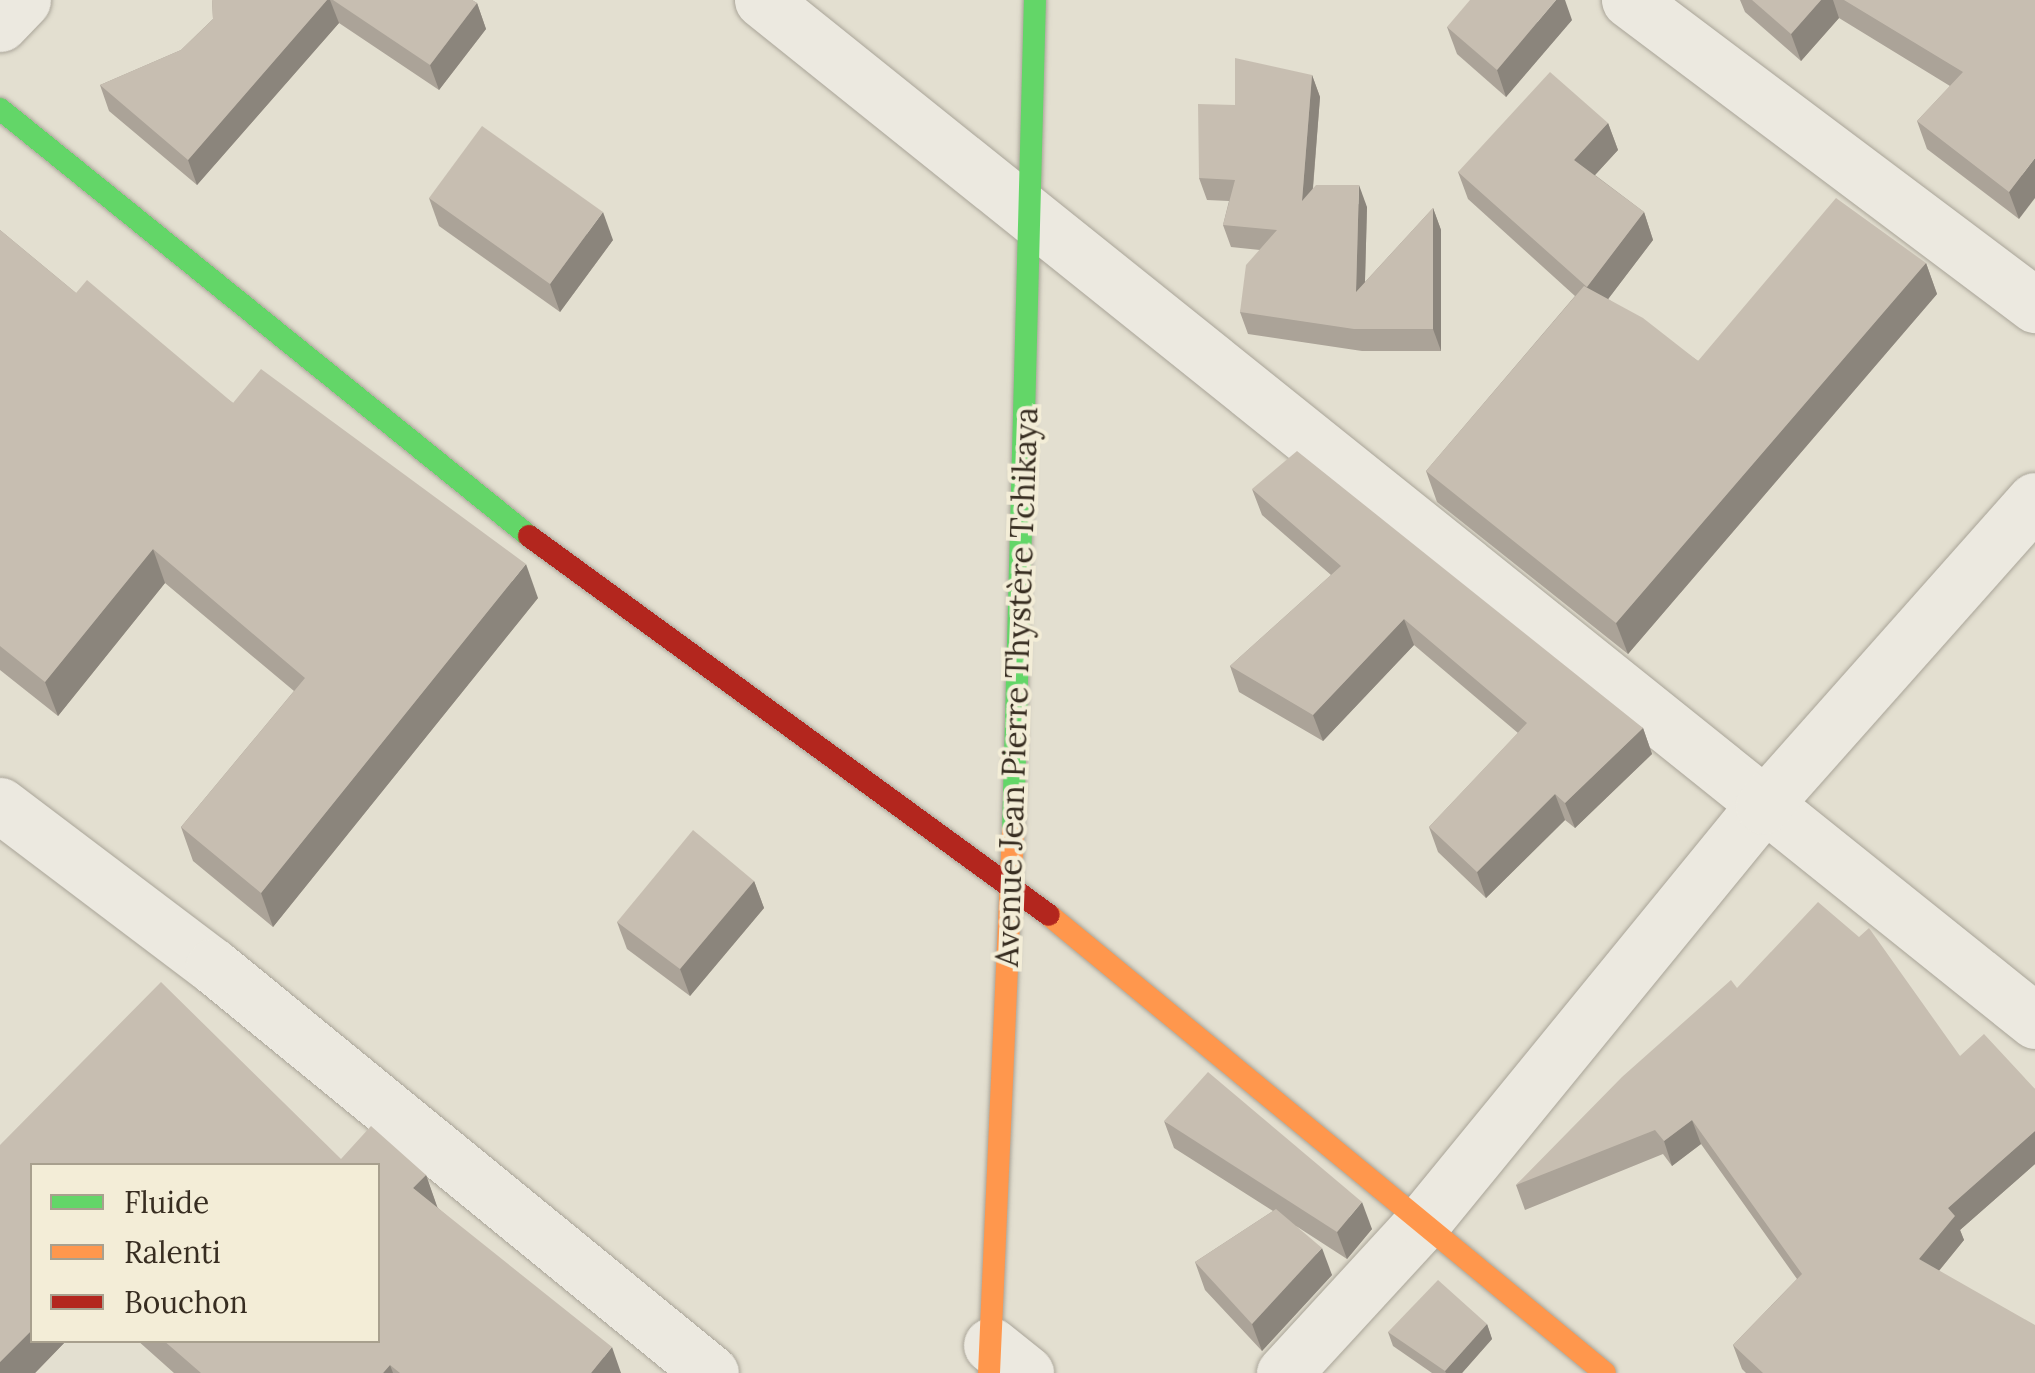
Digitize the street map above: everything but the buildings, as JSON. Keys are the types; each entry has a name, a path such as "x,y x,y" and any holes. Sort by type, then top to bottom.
{"street":[{"path":"0,24 23,0"},
{"path":"762,0 1031,212 1762,806 2035,1021"},
{"name":"Avenue Jean Pierre Thystère Tchikaya","path":"1002,1364 1035,0"},
{"path":"1629,0 2035,306"},
{"path":"0,110 553,556 1012,884 1605,1373"},
{"path":"1284,1373 1424,1222 1762,806 2035,500"},
{"path":"0,805 214,966 711,1373"}],"traffic: fast":[{"path":"1013,832 1035,0"},
{"path":"0,109 529,536"}],"traffic: slow":[{"path":"989,1373 1013,832"},
{"path":"1049,915 1605,1373"}],"traffic: jam":[{"path":"529,536 1049,915"}]}
